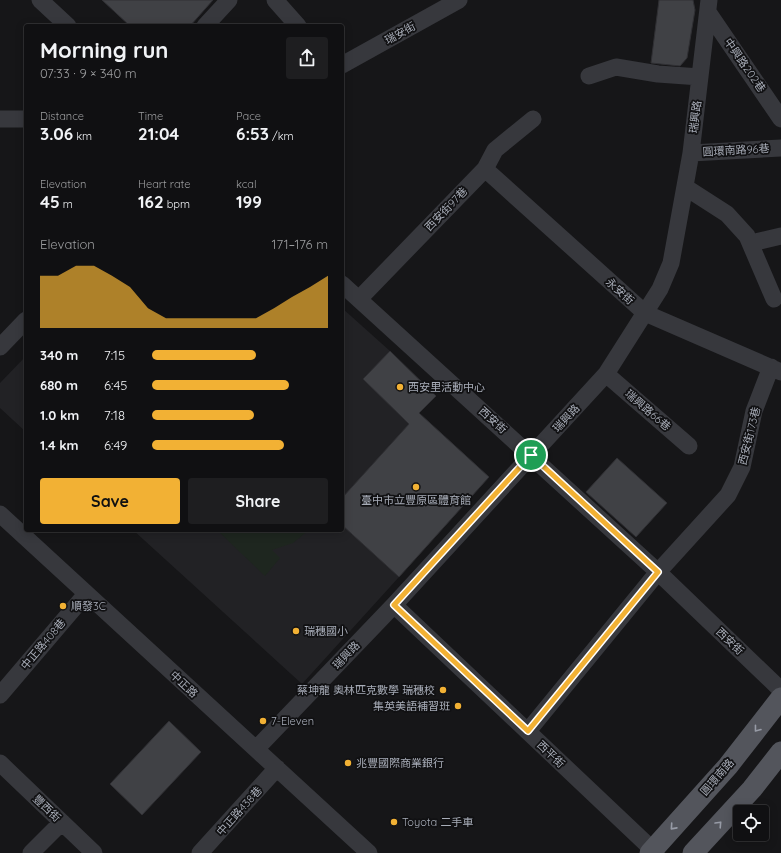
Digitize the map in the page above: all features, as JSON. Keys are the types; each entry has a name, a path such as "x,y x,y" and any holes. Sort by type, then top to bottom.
{"main road":[{"name":"圓環南路","path":"653,852 728,766 781,698"},
{"path":"693,853 752,789 781,752"}],"street":[{"path":"40,0 66,24"},
{"path":"207,24 229,0"},
{"path":"275,0 296,24"},
{"name":"瑞安街","path":"344,64 459,0"},
{"name":"瑞興路","path":"256,749 394,605 606,374 660,289 671,263 691,153 708,6"},
{"name":"中興路202巷","path":"708,6 781,119"},
{"path":"589,76 616,67 658,74 700,77"},
{"path":"0,119 24,119"},
{"name":"西安街97巷","path":"359,299 485,169 495,150 533,119"},
{"name":"圓環南路96巷","path":"691,153 781,148"},
{"name":"永安街","path":"485,169 644,313 776,370"},
{"path":"685,187 727,214 747,236 774,300"},
{"path":"751,243 781,236"},
{"name":"西安街","path":"344,286 658,572 781,690"},
{"path":"1,342 24,322"},
{"name":"西安街173巷","path":"528,731 658,572 728,495 742,467 754,411 776,370"},
{"name":"瑞興路66巷","path":"606,374 689,446"},
{"name":"中正路","path":"0,514 369,853"},
{"name":"中正路408巷","path":"0,695 86,594"},
{"name":"西平街","path":"394,605 528,731 653,852"},
{"name":"豐西街","path":"0,763 94,853"},
{"name":"中正路438巷","path":"200,853 277,768"},
{"path":"31,853 62,822"}],"shaded area":[{"path":"344,310 390,351 363,379 409,424 344,496"},
{"path":"24,358 24,430 0,408 0,383"},
{"name":"瑞穗國小","path":"344,527 399,577 302,684 135,532 344,532"},
{"path":"219,532 307,532 293,543 272,550 280,558 265,576"}],"building":[{"path":"102,0 213,0 192,24 128,24"},
{"path":"659,0 693,0 695,10 687,58 680,66 651,63"},
{"name":"臺中市立豐原區體育館","path":"390,351 436,396 419,413 489,477 399,577 344,527 344,496 409,424 363,379"},
{"path":"617,458 667,503 636,537 586,492"},
{"path":"169,721 201,752 142,815 110,784"}],"place":[{"name":"西安里活動中心","path":"400,387"},
{"name":"臺中市立豐原區體育館","path":"416,487"},
{"name":"順發3C","path":"63,606"},
{"name":"瑞穗國小","path":"296,631"},
{"name":"蔡坤龍 奧林匹克數學 瑞穗校","path":"443,690"},
{"name":"集英美語補習班","path":"458,706"},
{"name":"7-Eleven","path":"263,721"},
{"name":"兆豐國際商業銀行","path":"348,763"},
{"name":"Toyota 二手車","path":"394,822"}],"route":[{"path":"531,455 658,572 528,731 394,605 531,455"}]}
